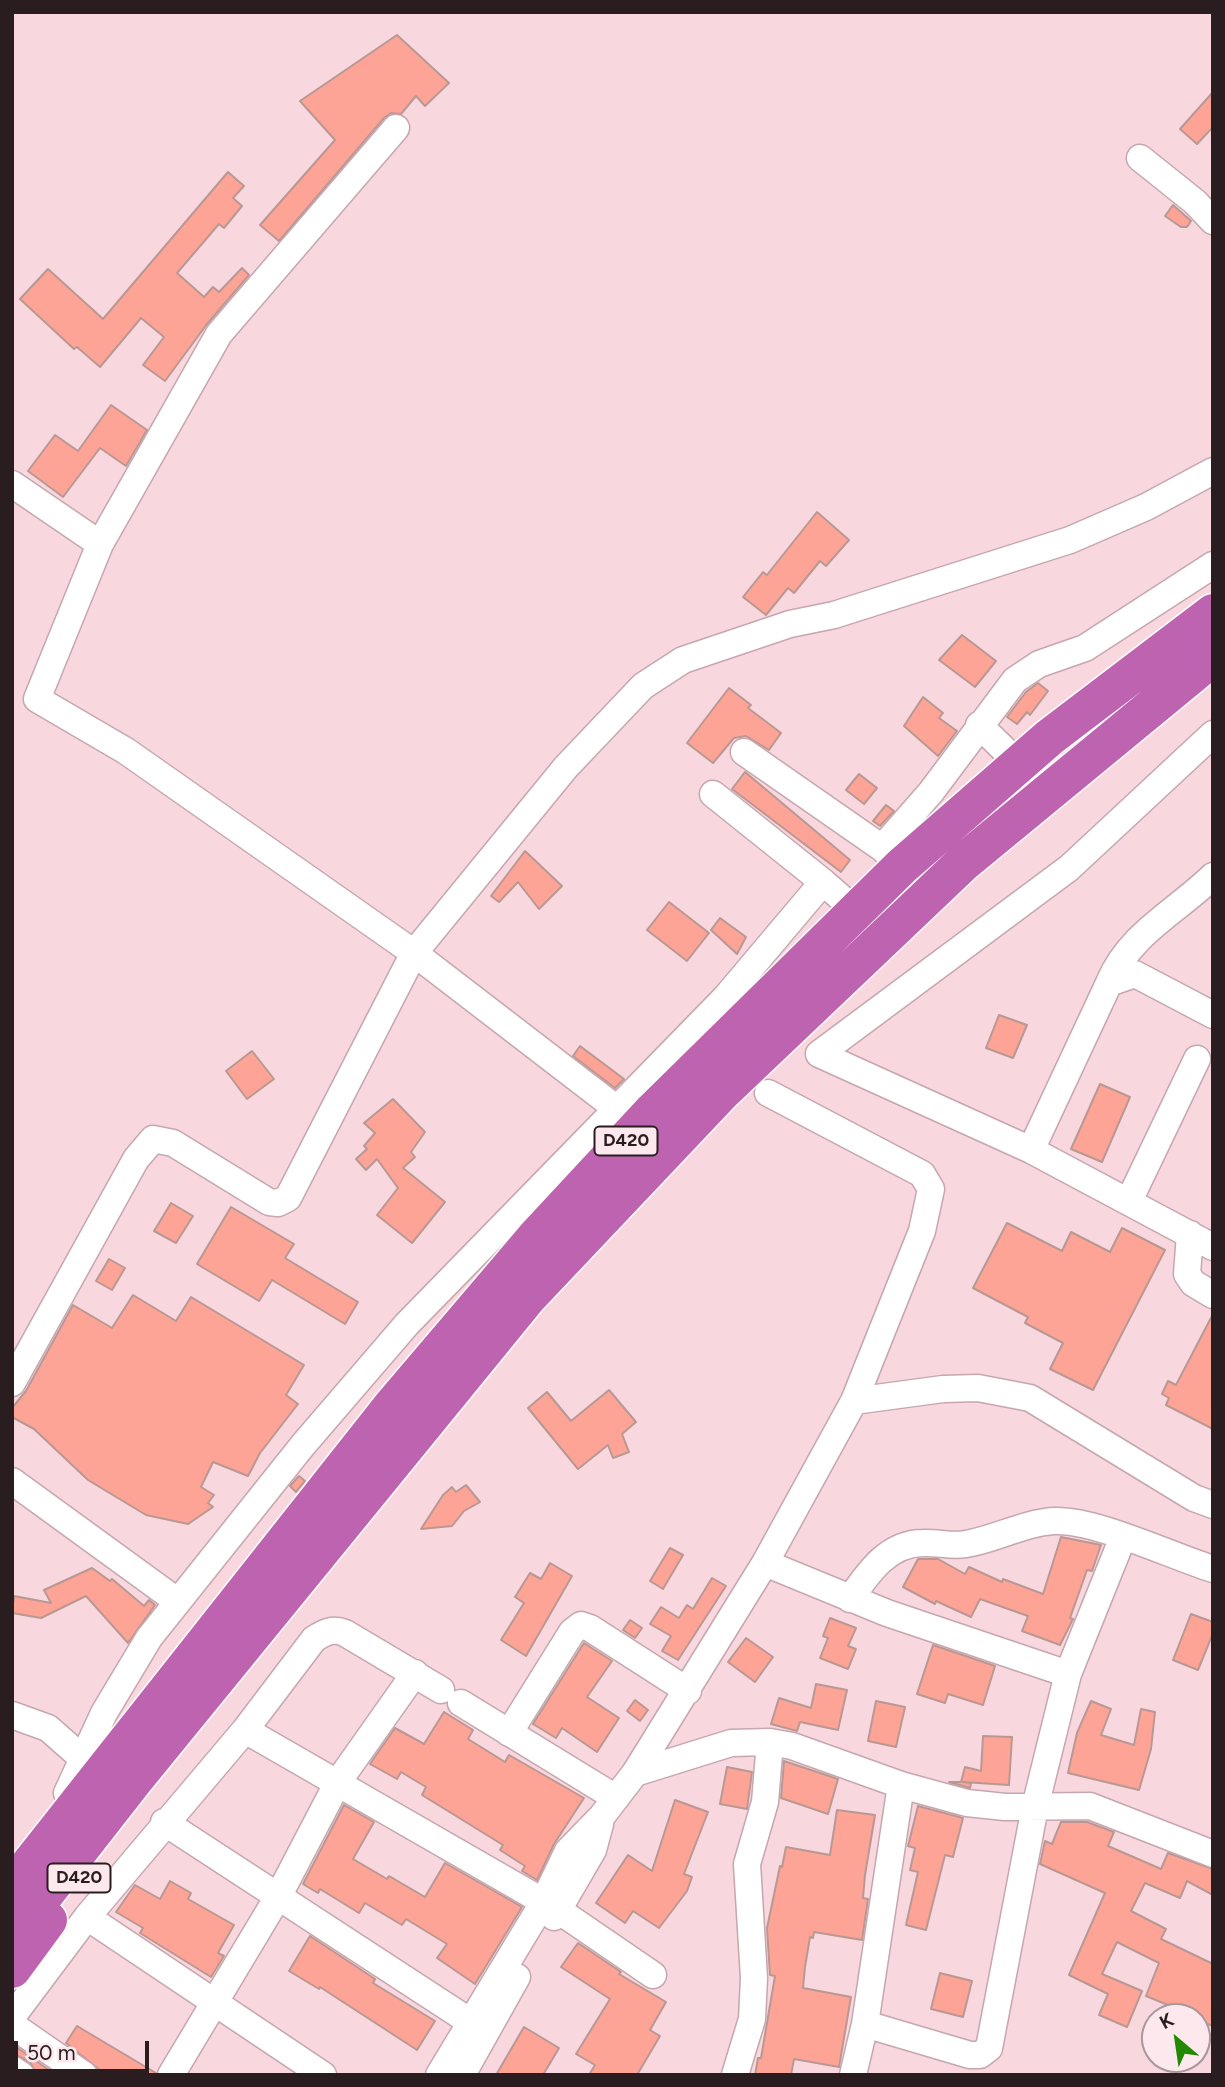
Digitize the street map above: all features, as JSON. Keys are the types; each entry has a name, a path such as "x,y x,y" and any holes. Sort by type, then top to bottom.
{"highway":[{"name":"D420","path":"12,1969 117,1825 127,1765 392,1406 535,1238 653,1111 855,910 892,857 1213,613"},
{"name":"D420","path":"12,1859 67,1793 127,1765 527,1298 713,1102 964,862 1213,657"},
{"path":"12,1887 127,1765"},
{"path":"12,1936 127,1765"}],"street":[{"path":"396,128 219,334 100,544 37,699 126,751 414,953 617,1110"},
{"path":"1140,158 1195,202 1213,221"},
{"path":"12,1384 136,1159 153,1139 173,1143 270,1202 278,1203 288,1198 414,953 566,767 643,686 661,672 682,660 790,624 834,615 1070,540 1146,507 1213,471"},
{"path":"12,484 100,544"},
{"path":"744,752 892,857 931,792 1015,680 1039,664 1085,648 1213,565"},
{"path":"979,725 1018,763"},
{"path":"1213,734 1069,868 819,1054 1031,1150 1201,1240 1186,1274 1193,1283 1213,1295"},
{"path":"713,794 855,910"},
{"path":"1031,1150 1118,961 1140,934 1183,905 1213,876"},
{"path":"67,1793 81,1757 121,1682 177,1601 407,1324 726,997 823,882"},
{"path":"1109,983 1135,974 1213,1015"},
{"path":"1129,1200 1197,1059"},
{"path":"439,2075 469,2021 593,1850 609,1807 635,1773 688,1691 765,1563 854,1401 922,1231 931,1189 922,1174 768,1093"},
{"path":"407,1324 485,1297"},
{"path":"854,1401 943,1389 978,1388 1030,1398 1194,1498 1213,1505"},
{"path":"12,1481 177,1601"},
{"path":"850,1599 873,1567 908,1544 957,1546 991,1540 1018,1528 1053,1521 1077,1523 1213,1569"},
{"path":"864,2024 970,2055 980,2055 989,2048 1035,1807 1068,1674 1123,1537"},
{"path":"765,1563 850,1599 1068,1674"},
{"path":"509,1733 572,1632 581,1625 590,1628 688,1691"},
{"path":"12,2017 87,1917 164,1822 245,1730 306,1647 325,1632 337,1630 345,1633 415,1673 509,1733 609,1807"},
{"path":"171,2075 279,1895 338,1782 415,1673"},
{"path":"12,1715 48,1728 81,1757"},
{"path":"245,1730 551,1906 653,1975"},
{"path":"635,1773 731,1743 770,1742 792,1746 901,1785 967,1803 1035,1807 1090,1806 1213,1853"},
{"path":"735,2075 752,2019 754,1978 747,1864 765,1802 770,1742"},
{"path":"853,2075 864,2024 901,1785"},
{"path":"164,1822 469,2021"},
{"path":"462,2075 551,1906"},
{"path":"87,1917 323,2075"},
{"path":"12,2025 84,2075"},
{"path":"12,2069 21,2075"}],"building":[{"path":"397,35 449,83 425,106 416,96 401,114 391,113 384,118 279,241 260,225 335,140 300,101"},
{"path":"1213,92 1213,127 1197,144 1180,129"},
{"path":"228,172 244,186 233,198 242,206 224,228 219,224 177,273 204,297 213,287 219,292 242,268 249,275 207,324 165,381 143,365 164,337 141,318 100,367 77,347 74,349 20,299 48,269 103,319"},
{"path":"1173,205 1191,221 1187,227 1181,227 1165,216"},
{"path":"111,405 147,430 126,466 100,448 63,497 28,471 55,435 78,451"},
{"path":"817,512 849,540 826,566 820,561 794,593 788,588 766,615 743,597 763,572 767,575"},
{"path":"962,635 996,661 975,687 939,660"},
{"path":"1038,683 1048,691 1030,715 1027,712 1017,724 1007,717 1026,692"},
{"path":"729,688 751,705 748,708 781,733 769,750 746,736 734,738 713,763 687,743"},
{"path":"923,697 943,713 939,718 957,731 938,756 904,726"},
{"path":"745,772 850,860 841,872 732,789"},
{"path":"859,774 877,788 864,804 846,790"},
{"path":"886,805 894,811 880,826 873,821"},
{"path":"525,851 562,886 539,909 518,882 499,902 491,896"},
{"path":"669,902 709,933 687,961 647,930"},
{"path":"720,918 746,937 737,954 711,930"},
{"path":"999,1015 1027,1025 1013,1058 986,1048"},
{"path":"580,1046 624,1079 615,1088 573,1056"},
{"path":"252,1051 274,1079 247,1099 226,1071"},
{"path":"1100,1084 1130,1097 1102,1162 1071,1149"},
{"path":"393,1099 425,1132 411,1152 415,1157 403,1168 445,1202 412,1243 377,1215 398,1188 377,1159 366,1170 356,1159 367,1149 364,1146 375,1133 364,1123"},
{"path":"171,1203 193,1216 176,1243 154,1231"},
{"path":"231,1207 294,1244 285,1258 358,1302 345,1324 272,1280 259,1301 197,1264"},
{"path":"1007,1223 1062,1251 1071,1232 1110,1252 1122,1228 1165,1250 1093,1390 1050,1369 1063,1343 1025,1323 1028,1317 973,1288"},
{"path":"109,1259 125,1268 112,1290 96,1281"},
{"path":"133,1295 176,1321 191,1297 304,1365 286,1395 298,1404 260,1453 248,1476 213,1462 201,1487 214,1495 208,1503 213,1507 188,1524 146,1515 88,1480 34,1429 12,1417 12,1408 26,1391 73,1305 112,1328"},
{"path":"1213,1314 1213,1429 1166,1405 1169,1398 1162,1394 1168,1381 1176,1385"},
{"path":"609,1390 636,1422 622,1434 629,1452 613,1458 608,1445 578,1469 528,1408 547,1392 571,1421"},
{"path":"299,1476 305,1481 296,1492 290,1486"},
{"path":"466,1485 480,1502 464,1511 452,1526 421,1529 443,1495 452,1487 456,1492"},
{"path":"1061,1537 1101,1545 1092,1571 1087,1570 1070,1618 1073,1619 1060,1645 1022,1631 1028,1616 980,1599 971,1617 936,1601 935,1604 903,1587 918,1559 938,1559 965,1574 969,1567 1002,1582 1003,1579 1043,1594"},
{"path":"670,1548 683,1555 663,1589 650,1581"},
{"path":"550,1563 572,1576 526,1656 501,1640 524,1603 515,1597 530,1573 541,1579"},
{"path":"92,1568 110,1581 112,1579 144,1606 149,1600 155,1605 128,1643 86,1596 41,1618 12,1613 14,1596 51,1603 44,1590"},
{"path":"712,1578 726,1586 678,1660 662,1651 671,1636 650,1624 661,1607 679,1618 687,1605 693,1609"},
{"path":"1191,1614 1213,1622 1213,1633 1198,1670 1173,1660"},
{"path":"830,1618 856,1628 848,1646 856,1649 848,1669 820,1658 828,1638 823,1636"},
{"path":"630,1620 642,1628 635,1638 623,1630"},
{"path":"746,1638 773,1657 755,1682 728,1662"},
{"path":"584,1643 612,1661 587,1697 619,1718 597,1752 562,1728 556,1738 533,1724"},
{"path":"933,1645 995,1666 983,1705 948,1694 945,1703 917,1694"},
{"path":"816,1684 847,1690 838,1730 800,1722 797,1731 771,1724 779,1698 811,1708"},
{"path":"635,1700 648,1710 640,1721 627,1711"},
{"path":"876,1701 905,1707 896,1747 868,1741"},
{"path":"1091,1701 1111,1709 1101,1735 1134,1745 1141,1709 1155,1712 1151,1749 1139,1790 1068,1773 1077,1733"},
{"path":"444,1712 473,1730 468,1739 505,1762 509,1755 584,1798 554,1844 537,1880 522,1871 525,1866 500,1850 503,1845 422,1795 426,1787 401,1772 397,1779 370,1764 395,1728 424,1744"},
{"path":"983,1736 1012,1737 1009,1785 963,1782 971,1783 970,1788 949,1782 961,1782 965,1767 981,1771"},
{"path":"784,1761 838,1779 828,1814 781,1798"},
{"path":"727,1767 752,1772 747,1809 720,1804"},
{"path":"675,1800 708,1812 684,1874 692,1877 687,1891 659,1928 633,1911 625,1923 596,1903 628,1855 652,1871"},
{"path":"344,1805 374,1822 353,1859 387,1879 389,1876 425,1897 445,1863 522,1907 475,1984 437,1958 447,1944 406,1919 402,1925 365,1903 359,1913 320,1889 318,1893 303,1884"},
{"path":"918,1806 963,1818 953,1857 945,1855 926,1930 906,1925 918,1872 910,1870 915,1848 908,1846"},
{"path":"837,1810 875,1815 865,1875 863,1898 868,1899 862,1940 814,1932 813,1938 810,1937 805,1967 803,1988 851,1997 839,2067 794,2059 791,2075 755,2075 758,2058 761,2058 775,1976 770,1975 767,1928 780,1866 782,1867 786,1847 830,1855"},
{"path":"1061,1822 1087,1822 1114,1832 1108,1846 1161,1869 1168,1853 1213,1869 1213,1895 1187,1881 1180,1898 1145,1883 1131,1911 1166,1929 1161,1939 1213,1964 1213,2026 1211,2003 1163,2003 1146,1996 1159,1963 1117,1942 1102,1974 1142,1991 1127,2027 1099,2015 1108,1994 1069,1975 1105,1893 1040,1864 1045,1841 1052,1844"},
{"path":"170,1881 191,1893 188,1899 234,1925 218,1953 224,1956 211,1977 140,1933 143,1928 116,1912 135,1885 160,1899"},
{"path":"310,1936 375,1979 373,1983 435,2021 417,2050 320,1987 319,1989 289,1971"},
{"path":"578,1943 621,1972 619,1974 666,2002 650,2030 660,2036 637,2075 589,2075 595,2065 576,2054 610,1999 561,1967"},
{"path":"940,1973 972,1981 963,2017 931,2009"},
{"path":"77,2026 156,2073 155,2075 106,2075 66,2043"},
{"path":"524,2027 559,2048 543,2075 496,2075"},
{"path":"12,2044 56,2075 36,2073 30,2062 12,2053"}]}
